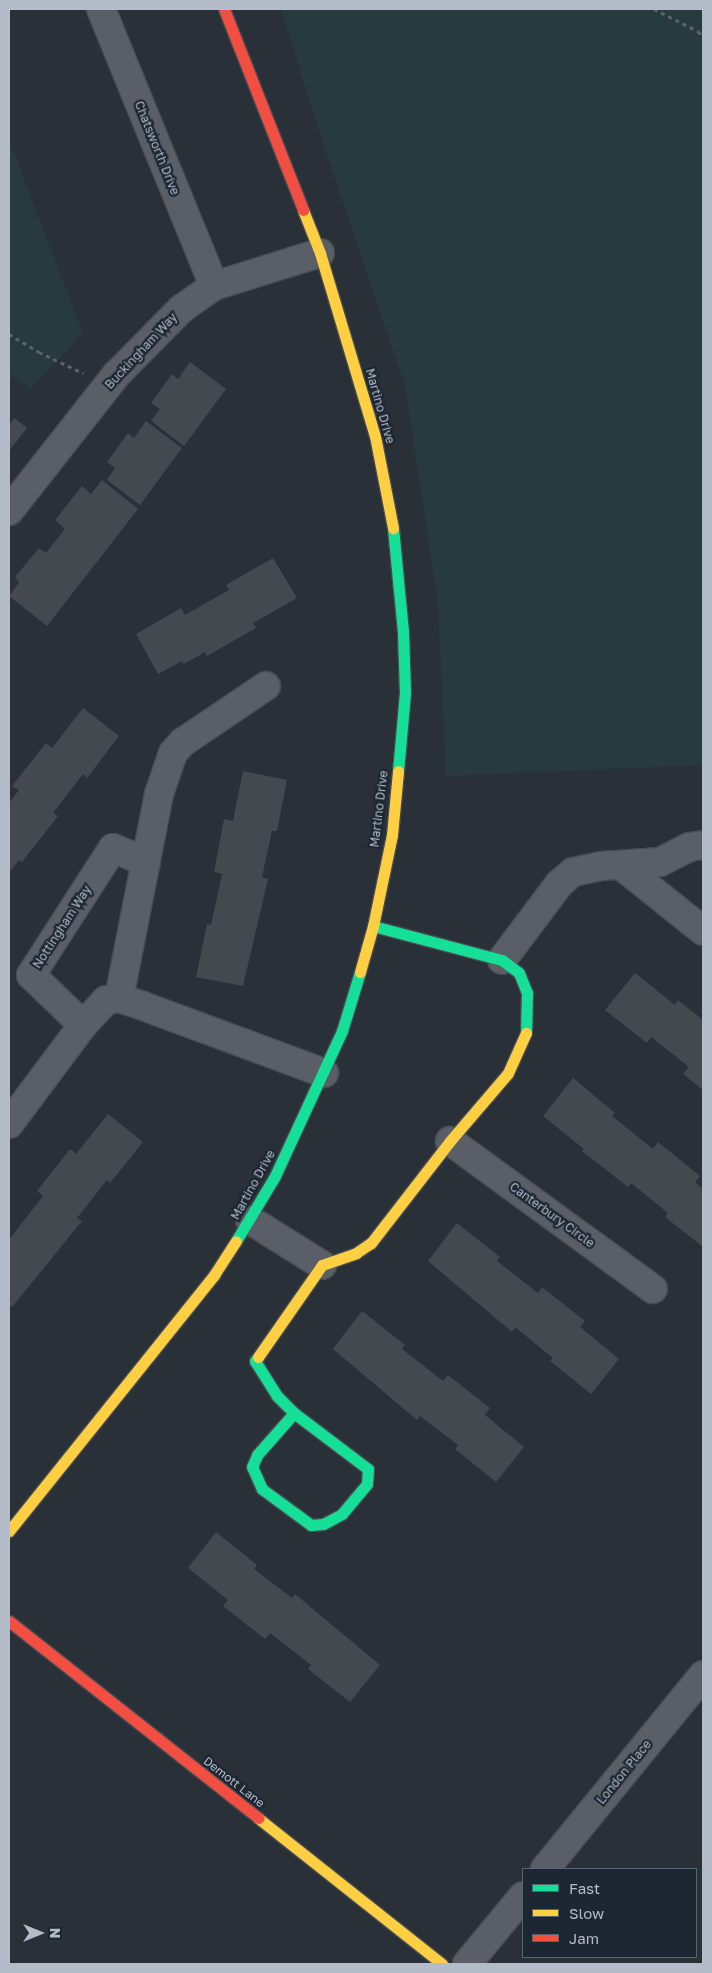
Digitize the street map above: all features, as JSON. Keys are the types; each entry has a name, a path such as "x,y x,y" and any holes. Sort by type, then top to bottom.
{"street":[{"name":"Chatsworth Drive","path":"101,9 214,286"},
{"name":"Martino Drive","path":"9,1530 214,1275 250,1220 275,1176 342,1031 373,926 392,835 405,693 403,632 391,512 377,446 320,253 224,9"},
{"name":"Buckingham Way","path":"9,511 108,386 181,309 214,286 320,253"},
{"path":"120,998 159,794 173,753 183,742 266,686"},
{"path":"502,960 559,884 573,872 601,866 660,862 689,847 703,845"},
{"name":"Nottingham Way","path":"83,1025 31,976 113,848 146,862"},
{"path":"622,866 703,931"},
{"path":"294,1413 257,1455 252,1467 262,1489 311,1525 323,1524 342,1514 367,1484 368,1469 294,1413 277,1396 255,1361 322,1265 356,1253 371,1243 450,1141 508,1073 527,1031 527,993 519,972 502,960 373,926"},
{"path":"9,1124 83,1025 106,1000 120,998 324,1073"},
{"name":"Canterbury Circle","path":"450,1141 653,1289"},
{"path":"250,1220 322,1265"},
{"name":"Demott Lane","path":"9,1621 442,1964"},
{"name":"London Place","path":"546,1868 703,1675"},
{"path":"467,1964 522,1897"}],"path":[{"path":"654,9 703,36"},
{"path":"9,334 39,352 108,386"}],"green space":[{"path":"281,9 703,9 703,765 446,776 438,604 405,385 325,150"},
{"path":"9,140 83,333 31,388 9,374"}],"building":[{"path":"190,362 226,389 184,446 151,421 160,409 151,403 172,374 178,379"},
{"path":"14,418 27,428 9,451 9,425"},
{"path":"146,421 182,448 140,505 107,480 115,468 107,462 128,433 134,438"},
{"path":"102,480 138,509 47,626 9,596 19,583 15,577 39,548 46,553 65,529 55,520 82,486 91,494"},
{"path":"273,558 297,598 253,623 256,628 207,656 205,652 184,664 182,661 158,674 136,634 181,608 185,615 229,590 226,585"},
{"path":"83,708 119,736 87,778 83,774 53,813 58,816 22,862 19,860 9,873 9,803 19,790 12,786 46,743 52,748"},
{"path":"243,771 287,780 277,831 272,831 262,877 268,879 243,986 196,977 207,924 211,925 222,874 214,872 224,819 233,821"},
{"path":"635,973 675,1005 678,1000 703,1020 703,1090 683,1074 689,1067 651,1037 647,1043 605,1010"},
{"path":"573,1078 615,1113 612,1116 653,1149 658,1142 700,1176 695,1182 703,1189 703,1247 665,1217 668,1213 631,1183 628,1187 582,1151 584,1149 543,1116"},
{"path":"108,1114 143,1142 110,1183 107,1180 77,1218 82,1221 12,1307 9,1305 9,1236 11,1237 43,1196 37,1191 70,1149 76,1154"},
{"path":"457,1223 500,1257 497,1261 538,1293 542,1287 585,1321 580,1327 619,1359 591,1394 550,1361 553,1358 515,1327 512,1332 428,1261"},
{"path":"362,1311 405,1345 402,1349 443,1381 448,1375 490,1408 485,1415 524,1447 496,1482 455,1449 458,1445 420,1416 417,1420 333,1349"},
{"path":"216,1532 257,1565 254,1569 292,1598 295,1594 380,1665 350,1702 308,1669 311,1665 270,1633 265,1639 223,1606 228,1600 188,1568"}],"traffic: fast":[{"path":"393,528 403,632 405,693 398,771"},
{"path":"373,926 502,960 519,973 527,993 526,1033"},
{"path":"236,1241 275,1176 342,1031 360,972"},
{"path":"258,1357 255,1361 277,1396 294,1413 368,1469 367,1484 342,1514 323,1524 311,1525 262,1489 252,1467 257,1455 294,1413"}],"traffic: slow":[{"path":"303,210 320,253 375,436 393,528"},
{"path":"360,972 373,926 392,835 398,771"},
{"path":"258,1357 322,1265 356,1253 371,1243 450,1141 508,1073 526,1033"},
{"path":"9,1531 214,1275 236,1241"},
{"path":"258,1818 442,1964"}],"traffic: jam":[{"path":"224,9 303,210"},
{"path":"9,1621 258,1818"}]}
